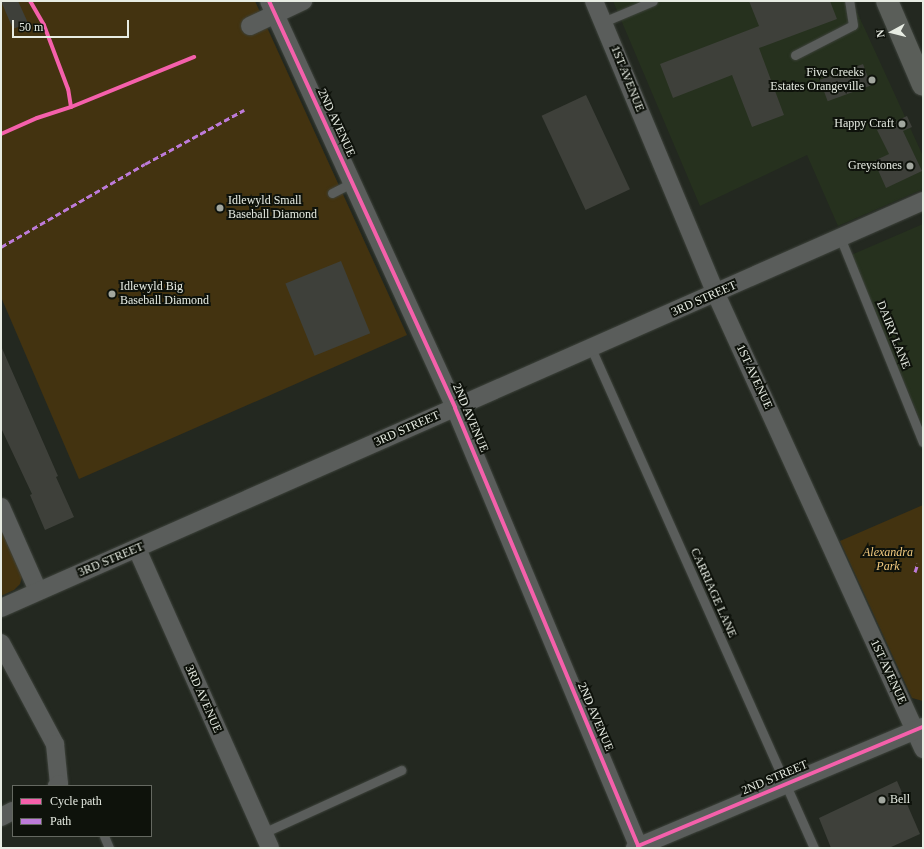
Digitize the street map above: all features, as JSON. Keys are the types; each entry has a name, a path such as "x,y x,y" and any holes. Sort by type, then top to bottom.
{"main road":[{"path":"887,1 923,85"}],"street":[{"path":"250,26 272,7 303,1"},
{"name":"1ST AVENUE","path":"594,1 716,294 919,729 923,749"},
{"name":"2ND AVENUE","path":"272,7 455,408 637,847"},
{"name":"3RD STREET","path":"1,608 716,294 840,237 923,202"},
{"path":"1,507 38,591"},
{"name":"3RD AVENUE","path":"136,549 266,841"},
{"path":"1,643 55,744 60,785"},
{"name":"2ND STREET","path":"637,847 919,729"},
{"path":"1,817 12,812"}],"lane":[{"path":"795,55 853,26 849,1"},
{"path":"603,22 647,2"},
{"path":"332,193 352,184"},
{"name":"DAIRY LANE","path":"840,237 923,442"},
{"name":"CARRIAGE LANE","path":"591,348 814,848"},
{"path":"266,841 401,770"},
{"path":"104,837 109,848"}],"shaded area":[{"path":"613,1 852,1 923,156 923,189 838,226 807,155 700,206"},
{"path":"923,224 923,427 851,255"}],"green space":[{"path":"1,1 255,1 407,335 79,479 1,297"},
{"name":"Alexandra Park","path":"923,505 923,701 912,698 840,541"},
{"path":"1,524 20,568 22,577 20,584 14,590 1,596"}],"building":[{"path":"1,1 18,1 28,23 13,29"},
{"path":"749,1 830,1 837,19 759,48 784,115 752,127 732,75 673,98 660,64 759,26"},
{"path":"863,64 871,86 828,101 820,80"},
{"path":"586,95 630,189 586,210 542,116"},
{"path":"907,116 912,127 903,131 922,171 886,188 874,161 889,154 877,130"},
{"path":"341,261 370,333 315,356 285,283"},
{"path":"1,346 58,476 56,477 74,517 45,530 30,495 32,494 1,428"},
{"name":"Bell","path":"897,781 920,834 889,848 831,848 819,818"}],"marked path":[{"path":"1,247 145,164 244,110"},
{"path":"915,572 918,563"}],"cycle path":[{"path":"1,134 37,118 71,107 68,89 44,25 30,1"},
{"path":"269,1 455,408 639,848"},
{"path":"71,107 194,57"},
{"path":"638,846 923,727"}],"place":[{"name":"Five Creeks Estates Orangeville","path":"872,80"},
{"name":"Happy Craft","path":"902,124"},
{"name":"Greystones","path":"910,166"},
{"name":"Idlewyld Small Baseball Diamond","path":"220,208"},
{"name":"Idlewyld Big Baseball Diamond","path":"112,294"},
{"name":"Bell","path":"882,800"}]}
